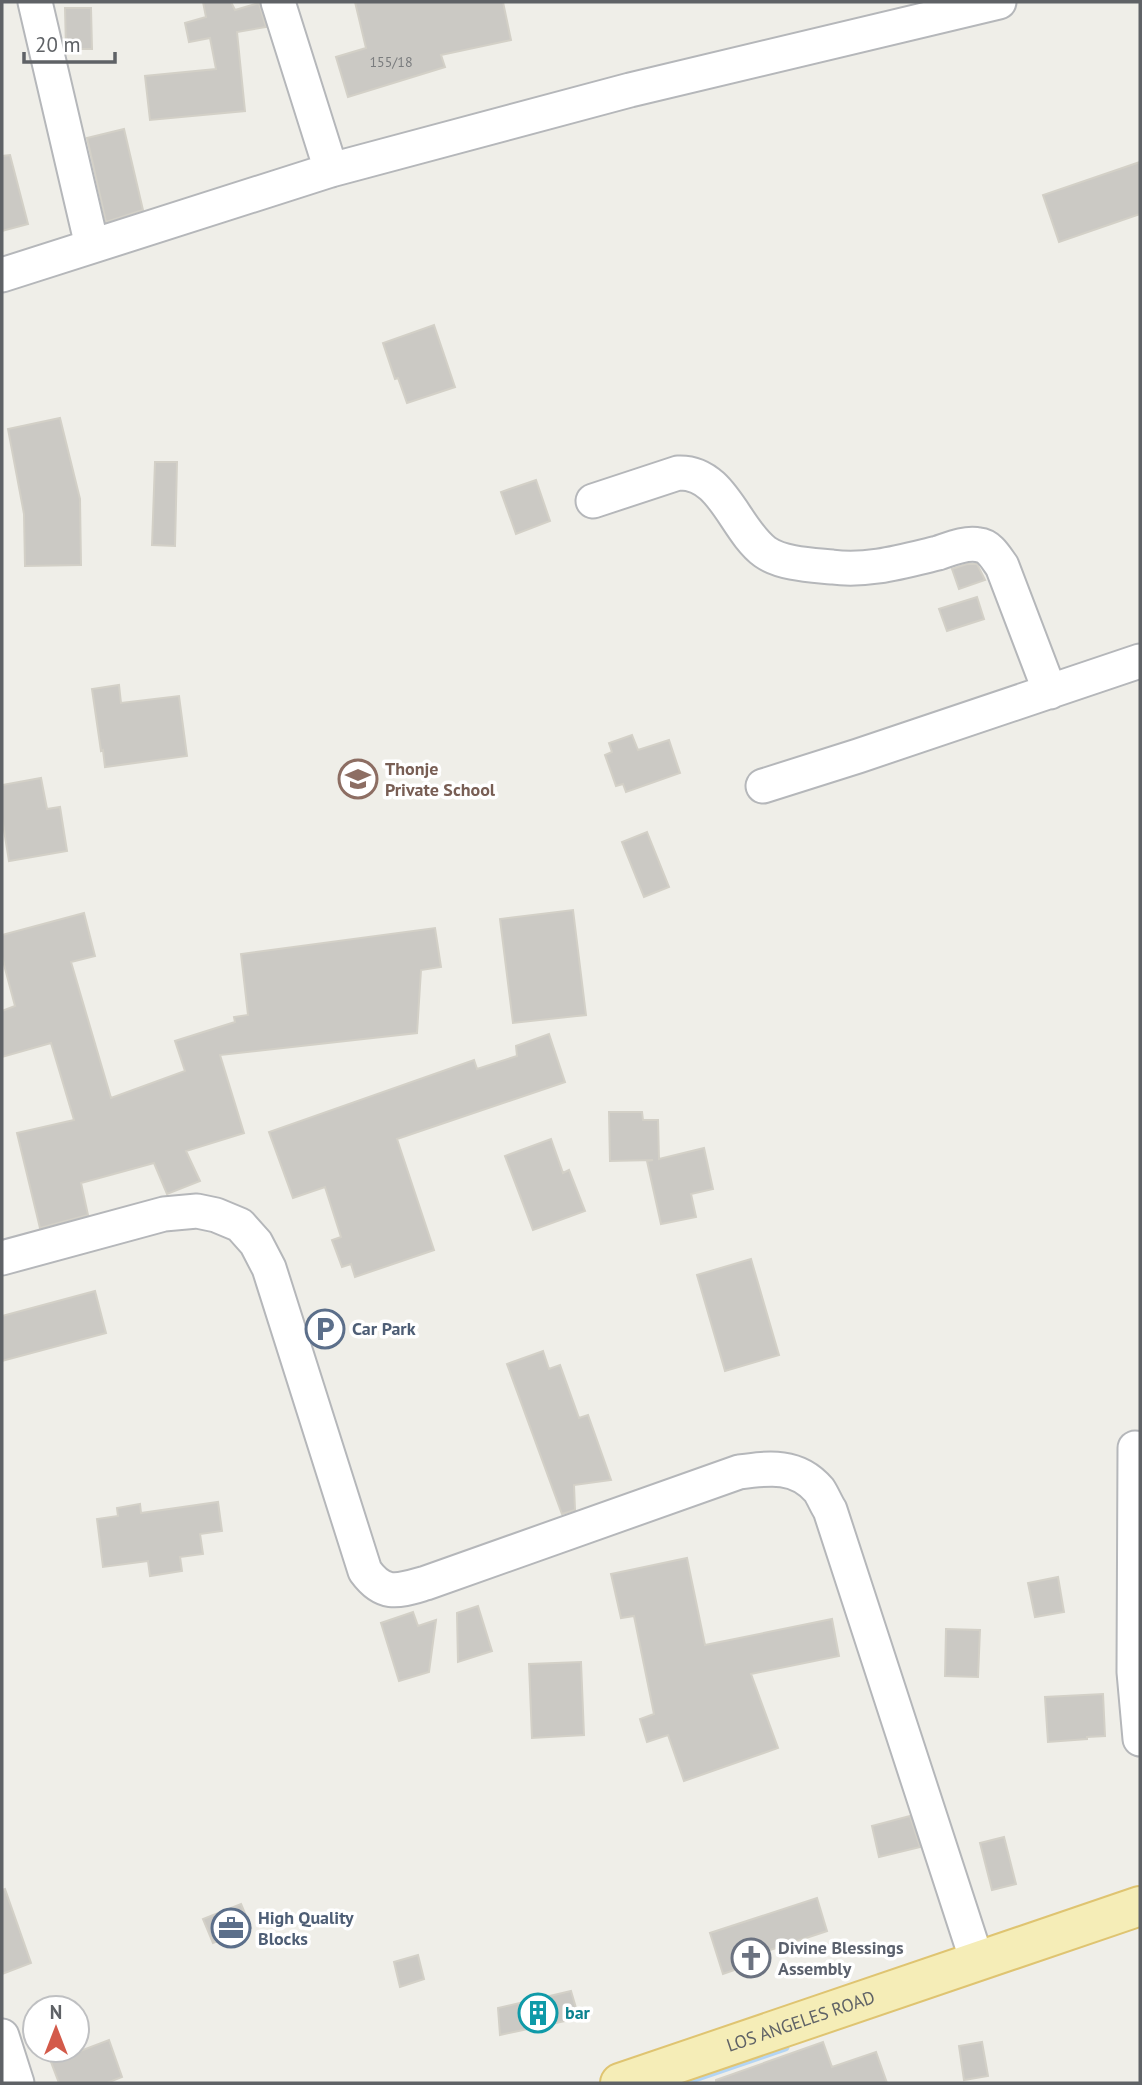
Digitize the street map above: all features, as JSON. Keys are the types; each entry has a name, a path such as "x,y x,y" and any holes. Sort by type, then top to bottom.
{"main road":[{"name":"LOS ANGELES ROAD","path":"620,2083 1140,1906"}],"street":[{"path":"34,2 92,246"},
{"path":"278,2 331,170"},
{"path":"2,275 331,170 630,90 966,6 999,2"},
{"path":"593,501 678,473 689,472 711,484 765,552 781,559 836,568 861,568 902,562 968,545 982,545 992,552 1002,566 1050,692"},
{"path":"763,786 1140,661"},
{"path":"2,1258 164,1214 197,1211 223,1217 240,1225 256,1243 269,1268 365,1571 374,1584 388,1591 403,1590 426,1583 739,1472 774,1468 800,1475 818,1490 830,1510 977,1961"},
{"path":"1135,1448 1134,1672 1140,1739"},
{"path":"2,2036 17,2083"}],"building":[{"path":"203,2 231,2 235,10 259,3 266,27 237,32 245,111 150,120 145,76 216,69 210,38 189,42 185,23 206,17"},
{"path":"355,2 503,2 511,40 441,55 445,67 348,97 336,57 366,48"},
{"path":"65,8 91,8 92,49 66,49"},
{"path":"124,129 143,210 106,222 87,138"},
{"path":"10,155 28,224 2,231 2,156"},
{"path":"1140,162 1140,214 1059,242 1043,195"},
{"path":"434,325 455,387 407,403 398,378 395,379 383,343"},
{"path":"60,418 80,499 81,565 25,566 24,514 8,429"},
{"path":"155,462 177,462 175,546 152,545"},
{"path":"536,480 550,521 516,534 501,492"},
{"path":"977,564 985,580 959,589 952,569"},
{"path":"977,597 984,619 947,631 939,609"},
{"path":"119,685 121,703 179,696 187,756 105,767 92,689"},
{"path":"632,735 638,750 669,740 680,773 626,792 623,784 616,786 605,755 612,752 609,743"},
{"path":"41,778 47,809 60,807 67,851 9,861 2,818 2,785"},
{"path":"647,832 669,887 644,897 622,842"},
{"path":"573,910 586,1015 513,1023 500,919"},
{"path":"84,913 95,956 71,962 111,1098 185,1071 175,1041 235,1022 234,1017 248,1015 241,954 435,928 441,967 421,970 417,1033 220,1055 244,1133 186,1151 200,1181 167,1194 154,1163 81,1183 88,1215 40,1228 17,1133 74,1120 51,1043 2,1057 2,1011 15,1006 2,957 2,935"},
{"path":"549,1034 565,1082 397,1139 434,1250 355,1277 351,1264 342,1267 332,1240 341,1237 325,1187 293,1198 269,1132 474,1060 477,1069 517,1056 516,1046"},
{"path":"609,1112 642,1112 643,1120 658,1120 659,1159 704,1148 713,1189 691,1194 696,1217 661,1224 647,1161 653,1160 610,1161"},
{"path":"551,1139 563,1173 569,1170 585,1211 533,1230 505,1156"},
{"path":"751,1259 779,1355 725,1371 697,1275"},
{"path":"95,1291 106,1333 2,1361 2,1316"},
{"path":"543,1351 549,1369 560,1365 579,1418 588,1415 611,1480 574,1485 575,1510 562,1514 507,1364"},
{"path":"218,1502 222,1531 200,1534 203,1554 180,1557 182,1571 150,1576 148,1561 103,1567 97,1519 118,1516 117,1508 140,1504 141,1513"},
{"path":"687,1558 705,1645 832,1619 839,1656 751,1674 778,1748 684,1781 668,1735 647,1742 640,1719 654,1714 634,1616 621,1618 611,1574"},
{"path":"1058,1577 1064,1612 1035,1617 1028,1583"},
{"path":"478,1606 492,1651 458,1662 457,1613"},
{"path":"413,1612 418,1626 436,1620 429,1672 399,1681 381,1623"},
{"path":"946,1629 980,1630 978,1677 945,1676"},
{"path":"581,1662 584,1735 532,1738 529,1664"},
{"path":"1103,1694 1105,1736 1048,1742 1045,1697"},
{"path":"910,1816 920,1847 879,1857 872,1826"},
{"path":"1004,1837 1016,1884 992,1890 980,1843"},
{"path":"5,1889 31,1963 2,1974 2,1890"},
{"path":"817,1898 827,1931 758,1954 760,1961 723,1974 710,1933"},
{"path":"241,1904 251,1928 213,1943 203,1919"},
{"path":"418,1955 424,1979 400,1987 394,1962"},
{"name":"bar","path":"571,1991 579,2018 500,2035 498,2008"},
{"path":"109,2040 122,2077 107,2083 59,2083 52,2064 91,2064 91,2047"},
{"path":"823,2042 832,2067 876,2052 887,2083 716,2083 716,2080"},
{"path":"982,2042 988,2076 964,2080 959,2046"}],"waterway":[{"path":"680,2083 785,2047"}],"place":[{"name":"Thonje Private School","path":"358,779"},
{"name":"Car Park","path":"325,1329"},
{"name":"High Quality Blocks","path":"231,1928"},
{"name":"Divine Blessings Assembly","path":"751,1958"},
{"name":"bar","path":"538,2013"}]}
